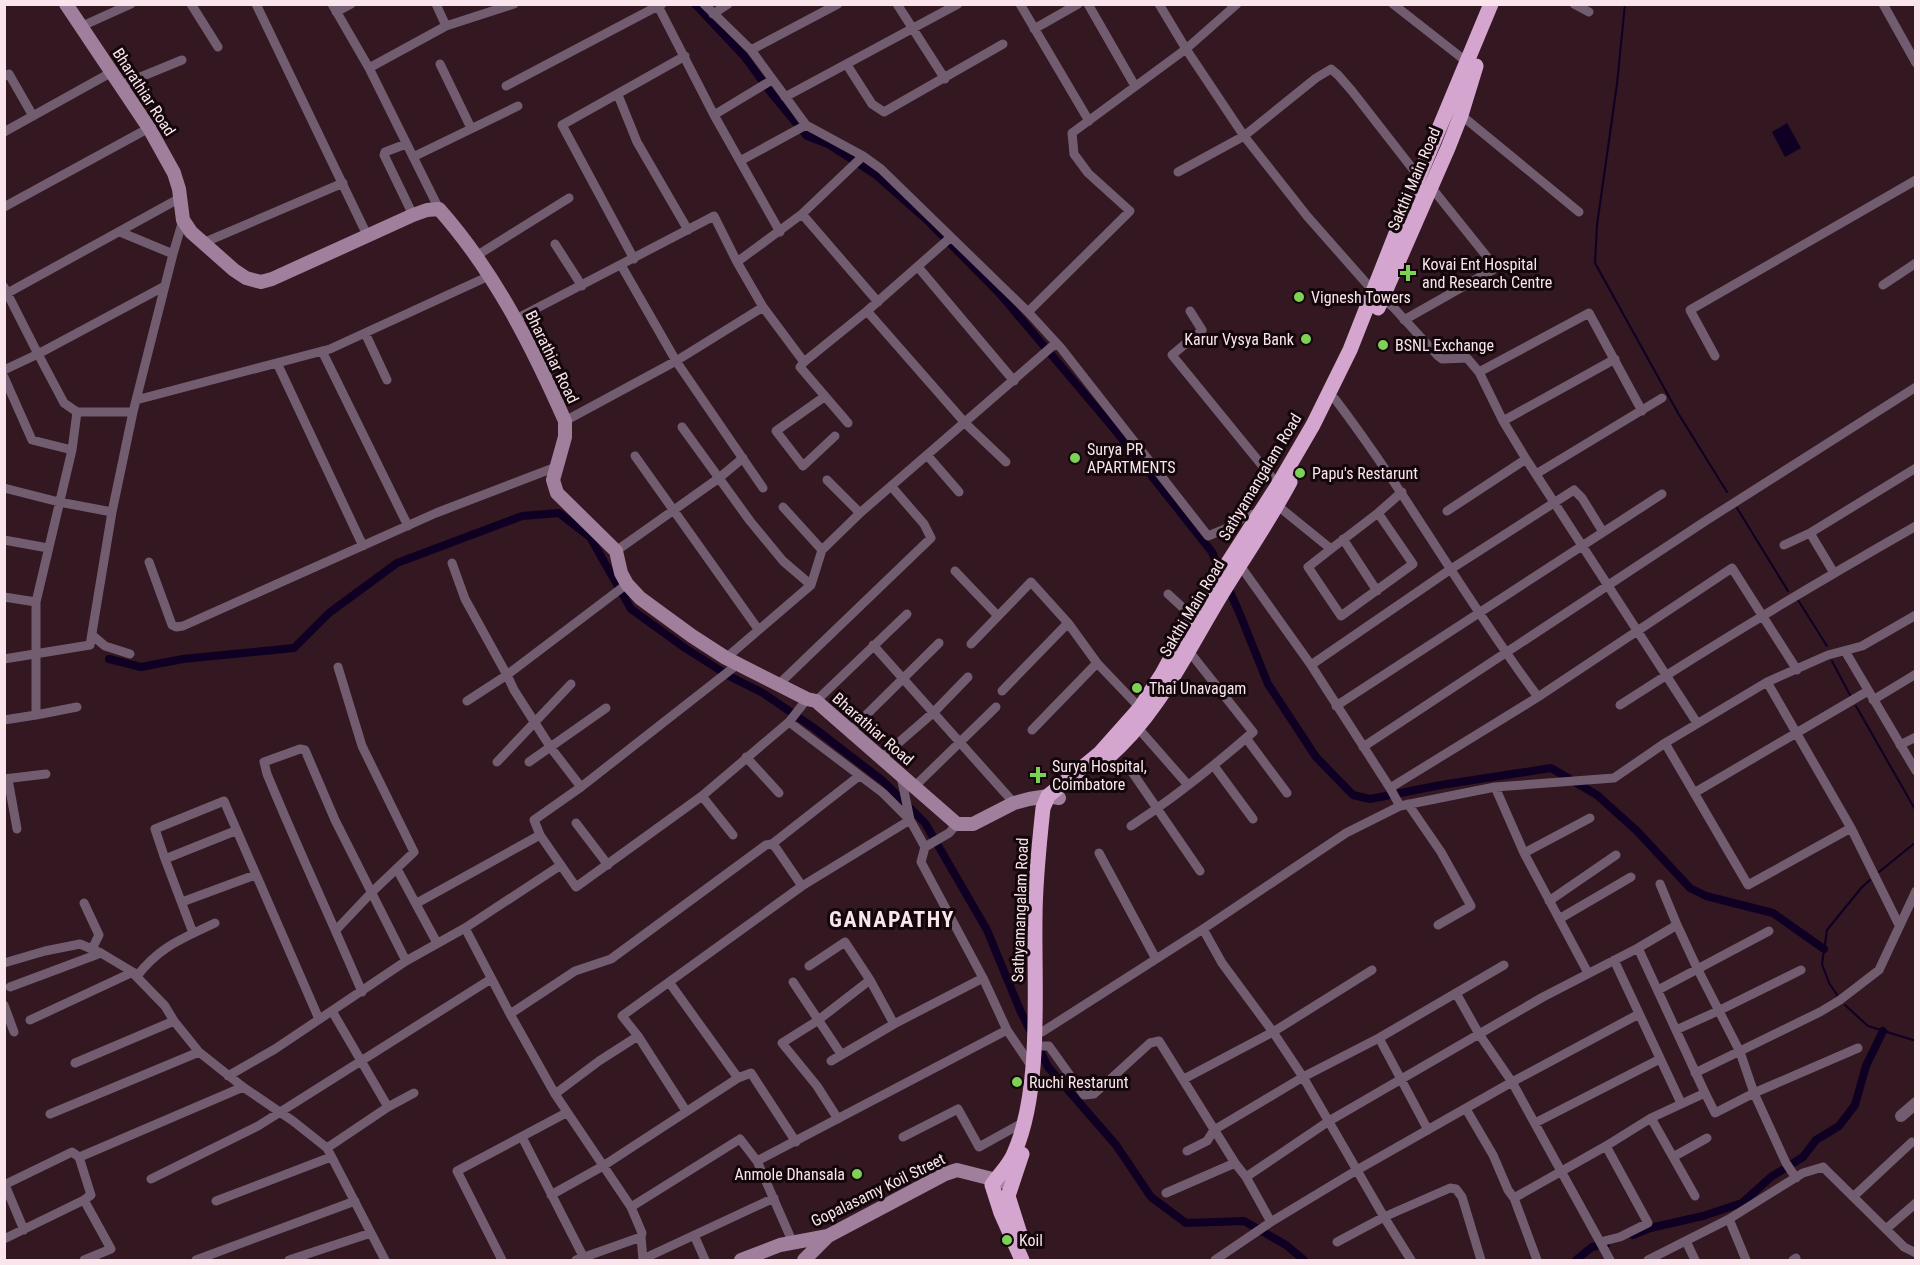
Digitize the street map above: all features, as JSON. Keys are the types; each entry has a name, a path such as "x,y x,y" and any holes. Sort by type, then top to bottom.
{"highway":[{"path":"1425,182 1467,62 1491,4"},
{"name":"Sakthi Main Road","path":"1054,797 1120,747 1161,699 1214,596 1278,506 1367,335 1378,295 1425,182 1461,115 1469,85 1500,4"},
{"name":"Sathyamangalam Road","path":"1236,563 1260,513 1334,383 1378,295"},
{"path":"1022,1260 1008,1196 1030,1130 1038,1053 1042,909 1054,797 1100,753 1140,708 1162,674 1193,617 1214,596"},
{"name":"Sathyamangalam Road","path":"995,1180 1008,1167 1016,1150 1038,1053 1035,1015 1035,916 1042,817 1054,797"},
{"path":"995,1180 992,1185 993,1192 1015,1236 1032,1260"}],"main road":[{"name":"Bharathiar Road","path":"66,4 149,128 174,173 183,220"},
{"name":"Bharathiar Road","path":"439,209 465,238 516,319 565,421 565,437 553,480 557,493 616,551 621,573 627,584 640,598 692,636 734,662 809,701 851,730 914,787 953,829"},
{"path":"183,220 203,243 234,270 253,281 261,282 368,237 413,214 439,209"},
{"path":"953,829 973,824 1014,803 1054,797"},
{"name":"Gopalasamy Koil Street","path":"741,1260 764,1250 828,1236 945,1174 957,1170 1012,1184"},
{"path":"804,1260 828,1236"}],"street":[{"path":"80,27 131,4"},
{"path":"191,4 218,47"},
{"path":"256,4 368,237"},
{"path":"351,4 334,8 369,68 439,209"},
{"path":"436,4 446,26"},
{"path":"369,68 446,26 514,4"},
{"path":"704,4 751,50 806,125 881,169 1028,312 1056,343 1208,536 1230,527 1245,516 1260,513"},
{"path":"713,14 728,4"},
{"path":"751,50 838,4"},
{"path":"897,4 945,79"},
{"path":"785,97 958,4"},
{"path":"1020,4 1089,121"},
{"path":"1034,29 1078,4"},
{"path":"1088,4 1135,86"},
{"path":"1159,4 1244,136 1307,216 1378,295 1442,359 1467,358 1479,372 1503,421 1526,459 1697,723"},
{"path":"1028,312 1130,211 1088,173 1074,154 1072,133 1186,49 1237,4"},
{"path":"1392,4 1467,62"},
{"path":"1574,4 1589,12"},
{"path":"1883,4 1916,63"},
{"path":"506,86 660,5 714,115 780,231"},
{"path":"847,65 872,104 884,112 1003,44"},
{"path":"634,259 562,125 685,56"},
{"path":"121,85 182,60"},
{"path":"440,64 471,128"},
{"path":"1178,172 1244,136 1316,78 1331,69 1352,91 1496,268 1404,320"},
{"path":"4,132 112,72"},
{"path":"4,76 9,74 33,116"},
{"path":"714,115 772,80"},
{"path":"618,95 637,142 688,230"},
{"path":"413,157 518,106"},
{"path":"1461,115 1579,212"},
{"path":"740,161 806,125"},
{"path":"4,207 149,128"},
{"path":"406,144 384,154 413,214"},
{"path":"737,262 802,214 862,157"},
{"path":"1715,356 1690,310 1916,180"},
{"path":"203,243 343,183"},
{"path":"133,411 77,412 64,404 6,292 180,198"},
{"path":"476,256 569,198"},
{"path":"802,214 878,302"},
{"path":"516,319 714,216 763,307 804,362"},
{"path":"4,659 90,645 112,512 133,411 183,220"},
{"path":"120,232 173,254"},
{"path":"848,423 824,398 800,367 951,237"},
{"path":"555,244 582,286"},
{"path":"1883,285 1916,263"},
{"path":"621,265 676,361 763,488"},
{"path":"918,267 1014,381"},
{"path":"136,400 321,351 489,276"},
{"path":"4,370 165,286"},
{"path":"565,421 676,361 763,307"},
{"path":"867,311 966,424 1006,462"},
{"path":"1190,311 1202,330 1172,355 1278,485"},
{"path":"1479,372 1589,313 1642,411"},
{"path":"365,333 387,380"},
{"path":"908,614 809,701 789,722 702,796 576,887 540,835 534,820 581,788 720,678 758,629 811,585 822,550 860,513 966,424 1056,343"},
{"path":"321,351 408,526"},
{"path":"1503,421 1615,359"},
{"path":"278,363 363,546"},
{"path":"4,377 32,440 72,450"},
{"path":"1363,747 1916,387"},
{"path":"824,398 776,431 803,466 835,436"},
{"path":"1536,474 1662,398"},
{"path":"1335,399 1402,492 1505,654 1538,697"},
{"path":"36,715 36,602 72,450 77,412"},
{"path":"682,427 750,521 783,561 811,585"},
{"path":"927,455 959,492"},
{"path":"635,456 758,629"},
{"path":"616,551 719,478 743,458"},
{"path":"1447,511 1526,459"},
{"path":"149,562 172,625 183,626 436,513 556,467"},
{"path":"1784,545 1810,533 1916,468"},
{"path":"827,480 860,513"},
{"path":"779,684 931,538 924,524 891,486"},
{"path":"4,488 112,512"},
{"path":"1311,666 1451,569 1574,490 1582,498 1603,532"},
{"path":"1378,513 1413,564 1341,616 1308,567 1402,492"},
{"path":"1335,706 1662,494"},
{"path":"1278,506 1331,549"},
{"path":"783,507 822,550"},
{"path":"1620,705 1834,573 1916,526"},
{"path":"1810,533 1834,573"},
{"path":"1343,539 1377,591"},
{"path":"4,540 48,548"},
{"path":"452,563 465,599 513,690 551,748 581,788"},
{"path":"1236,563 1311,666 1335,706 1402,805 1441,852 1471,906 1438,924"},
{"path":"1391,789 1538,697 1732,568 1797,670"},
{"path":"955,572 998,616"},
{"path":"971,644 1031,582 1068,623 1097,663 1140,708"},
{"path":"467,701 507,675 627,584"},
{"path":"1168,594 1193,617"},
{"path":"4,597 36,602"},
{"path":"1038,1053 1156,959 1203,930 1346,833 1402,805 1495,787 1614,778 1665,743 1767,682 1828,655 1862,646 1916,615"},
{"path":"1002,691 1068,623"},
{"path":"92,635 105,646 130,654"},
{"path":"851,730 939,643"},
{"path":"873,645 1014,803"},
{"path":"1131,826 1158,809 1214,766 1253,732 1188,650"},
{"path":"1845,651 1916,771"},
{"path":"1032,730 1097,663"},
{"path":"336,930 414,852 362,746 338,667"},
{"path":"1694,793 1796,733 1916,674"},
{"path":"881,758 934,712 968,677"},
{"path":"1767,682 1851,828 1899,925"},
{"path":"496,762 571,684"},
{"path":"4,720 76,707"},
{"path":"914,787 996,707"},
{"path":"529,762 606,708"},
{"path":"789,722 883,793 910,819 926,847"},
{"path":"1138,728 1188,785"},
{"path":"1900,745 1916,737"},
{"path":"1246,738 1287,793"},
{"path":"1665,743 1748,885 1851,828"},
{"path":"362,992 336,930 304,865 264,762 300,749 305,750 335,820 406,961"},
{"path":"746,758 779,793"},
{"path":"1214,766 1253,819"},
{"path":"1131,772 1200,871"},
{"path":"17,829 6,779 46,774"},
{"path":"510,1014 575,971 611,959 759,849 772,844 859,776"},
{"path":"901,776 910,819"},
{"path":"1495,787 1524,853 1588,973"},
{"path":"702,796 733,835"},
{"path":"193,933 155,829 224,801 235,831 319,1019"},
{"path":"1524,853 1590,818"},
{"path":"686,1111 638,1036 622,1016 802,886 910,819"},
{"path":"576,824 608,865"},
{"path":"953,829 926,847 921,862 983,978 1007,1030 1038,1053"},
{"path":"165,859 235,831"},
{"path":"417,903 540,835"},
{"path":"772,844 802,886"},
{"path":"1099,853 1156,959"},
{"path":"1549,901 1616,855"},
{"path":"228,1076 362,992 406,961 465,928 561,865"},
{"path":"397,869 437,943"},
{"path":"182,902 255,875"},
{"path":"1559,919 1631,877"},
{"path":"1660,884 1696,968 1740,1052 1754,1094 1786,1163 1796,1177"},
{"path":"1695,1073 1840,1000 1879,970 1916,891"},
{"path":"84,903 99,935 97,951"},
{"path":"30,1020 135,974 170,944 215,923"},
{"path":"1246,1177 1329,1121 1479,1034 1677,925"},
{"path":"465,928 566,1113 631,1207 641,1226 643,1260 774,1198"},
{"path":"1203,930 1222,963 1274,1032 1303,1077 1410,1258"},
{"path":"1658,990 1769,930"},
{"path":"809,966 845,942 870,980 894,1024"},
{"path":"4,963 80,944 97,951 135,974 165,1006 199,1052 243,1087 282,1112 329,1153 385,1260"},
{"path":"1638,948 1715,1113 1858,1048"},
{"path":"10,987 97,951"},
{"path":"1614,960 1681,1103"},
{"path":"1187,1151 1207,1141 1214,1130 1303,1077 1379,1038 1504,965"},
{"path":"1184,1079 1274,1032 1371,970"},
{"path":"1676,1030 1801,970"},
{"path":"831,1061 894,1024 983,978"},
{"path":"151,1179 282,1112 491,979"},
{"path":"838,1119 817,1086 782,1043 817,1021 870,980"},
{"path":"793,981 817,1021 842,1054"},
{"path":"669,982 738,1078"},
{"path":"1456,993 1479,1034 1512,1082 1610,1260"},
{"path":"4,1005 14,1032"},
{"path":"332,1011 359,1061 388,1107"},
{"path":"1219,1260 1271,1222 1357,1170 1638,1014"},
{"path":"75,1063 174,1021"},
{"path":"757,1161 1007,1030"},
{"path":"555,1094 599,1061 638,1036"},
{"path":"1379,1038 1428,1130"},
{"path":"1038,1053 1049,1046 1084,1095 1094,1094 1150,1043 1159,1041 1246,1177 1271,1222"},
{"path":"50,1114 199,1052"},
{"path":"1535,1123 1660,1059"},
{"path":"551,1196 603,1166 738,1078 751,1073 796,1142"},
{"path":"79,1157 243,1087"},
{"path":"216,1201 329,1153 388,1107 414,1093"},
{"path":"1514,1198 1651,1118 1705,1093"},
{"path":"1901,1116 1916,1103"},
{"path":"903,1137 958,1109 979,1147 1024,1122"},
{"path":"1466,1109 1493,1155 1508,1190 1514,1198 1537,1260"},
{"path":"502,1260 457,1171 566,1113"},
{"path":"1651,1118 1695,1196"},
{"path":"522,1137 580,1259 641,1237"},
{"path":"1673,1157 1707,1138"},
{"path":"631,1207 740,1139 757,1161 794,1243"},
{"path":"1853,1197 1912,1142"},
{"path":"1602,1245 1648,1223 1606,1146"},
{"path":"4,1239 24,1230 84,1200 91,1195 79,1157 72,1152 5,1185 24,1230"},
{"path":"1166,1193 1235,1163"},
{"path":"1648,1260 1729,1219 1803,1173 1823,1167 1904,1247 1916,1253"},
{"path":"1337,1242 1384,1217 1450,1188 1456,1189 1462,1197 1481,1260"},
{"path":"84,1200 111,1249 84,1260"},
{"path":"196,1260 355,1201"},
{"path":"1886,1230 1916,1203"},
{"path":"1729,1219 1746,1260"},
{"path":"289,1260 371,1233"},
{"path":"694,1235 705,1260"},
{"path":"1686,1241 1695,1260"},
{"path":"218,1251 223,1260"}],"shaded area":[{"path":"1787,123 1801,148 1785,157 1772,132"}],"waterway":[{"path":"695,4 744,56 807,136 828,144 876,175 927,220 1000,294 1115,430 1212,552 1268,684 1316,757 1353,795 1370,799 1441,785 1551,768 1597,795 1637,831 1690,888 1706,896 1773,913 1824,949"},
{"path":"1625,4 1617,84 1597,225 1595,263 1678,413 1727,492"},
{"path":"1737,508 1788,591"},
{"path":"109,659 141,667 183,659 294,648 329,613 397,563 522,516 559,513 590,537 631,609 685,648 729,676 763,693 814,728 883,781 925,823 987,930 1020,1010 1048,1067 1116,1145 1151,1197 1186,1223 1244,1221 1286,1245 1304,1260"},
{"path":"1798,600 1827,646"},
{"path":"1832,661 1850,695"},
{"path":"1856,706 1916,811"},
{"path":"1879,872 1916,842"},
{"path":"1837,995 1829,983 1822,964 1827,930 1870,880"},
{"path":"1845,1005 1868,1026 1916,1041"},
{"path":"1633,1235 1650,1228 1703,1216 1742,1203 1771,1177 1803,1157 1816,1140 1839,1126 1855,1105 1866,1066 1883,1031"},
{"path":"1576,1260 1592,1247 1606,1244"}],"place":[{"name":"Kovai Ent Hospital and Research Centre","path":"1408,273"},
{"name":"Vignesh Towers","path":"1299,297"},
{"name":"Karur Vysya Bank","path":"1306,339"},
{"name":"BSNL Exchange","path":"1383,345"},
{"name":"Surya PR APARTMENTS","path":"1075,458"},
{"name":"Papu's Restarunt","path":"1300,473"},
{"name":"Thai Unavagam","path":"1137,688"},
{"name":"Surya Hospital, Coimbatore","path":"1038,775"},
{"name":"Ruchi Restarunt","path":"1017,1082"},
{"name":"Anmole Dhansala","path":"857,1174"},
{"name":"Koil","path":"1007,1240"}],"district":[{"name":"GANAPATHY","path":"892,919"}]}
